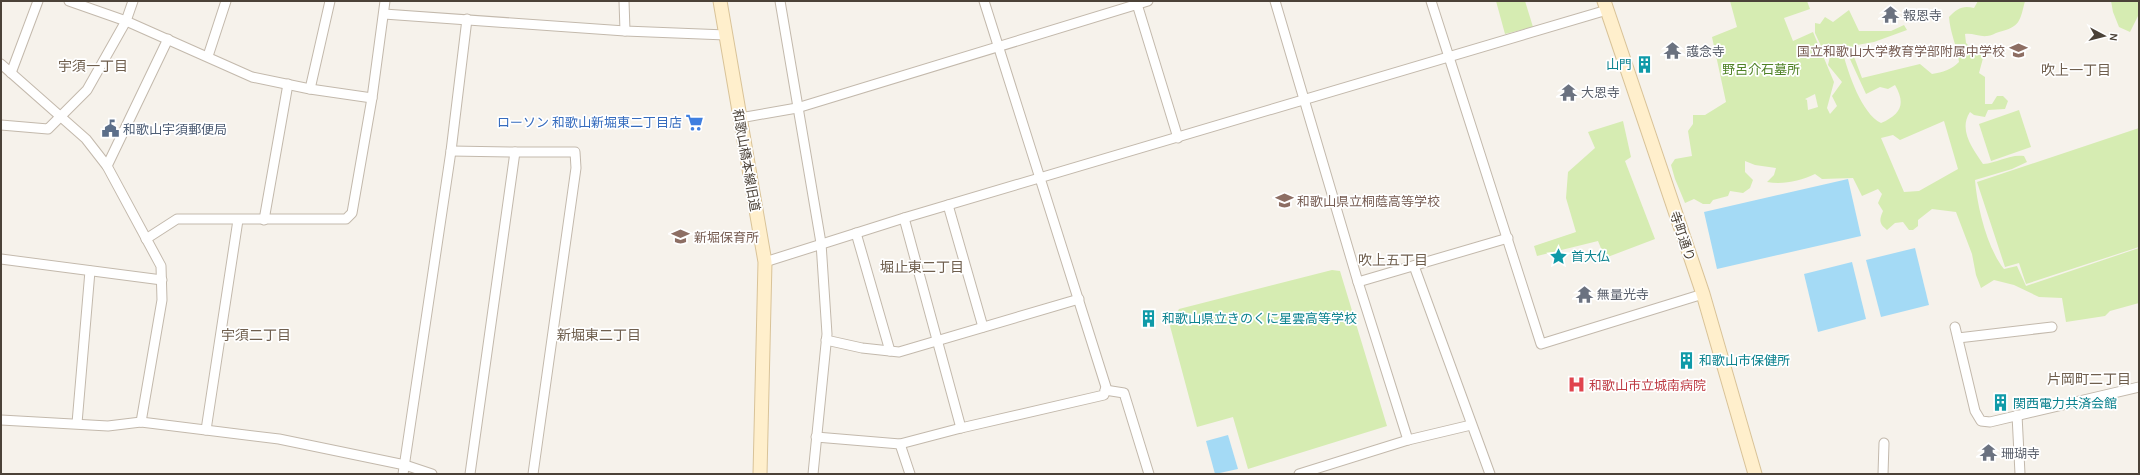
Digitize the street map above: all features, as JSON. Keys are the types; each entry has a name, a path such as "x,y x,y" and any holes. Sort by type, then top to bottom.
{"street":[{"path":"11,73 38,1"},
{"path":"69,1 126,21 208,56 252,77 310,89 372,98"},
{"path":"1,125 48,129 87,90 126,21 133,1"},
{"path":"208,56 226,1"},
{"path":"310,89 330,1"},
{"path":"146,239 177,219 346,219 352,213 372,98 385,1"},
{"path":"624,1 625,31"},
{"name":"和歌山橋本線旧道","path":"720,1 765,262 760,470"},
{"path":"780,1 821,243 826,340 813,474"},
{"path":"816,437 900,444 961,428 1104,395 1106,390 984,1"},
{"path":"740,118 798,108 1148,1"},
{"path":"1275,1 1358,282 1408,440"},
{"path":"1431,1 1541,344 1703,294"},
{"path":"1137,4 1178,138"},
{"path":"765,262 821,243 904,218 1448,57 1605,6"},
{"name":"寺町通り","path":"1605,6 1703,294 1755,474"},
{"path":"384,14 625,31 726,35"},
{"path":"404,470 451,151 467,19"},
{"path":"106,166 168,39"},
{"path":"1,64 86,139 106,166 161,266 162,300 141,422"},
{"path":"264,220 288,84"},
{"path":"451,151 576,152 576,168 533,474"},
{"path":"470,474 515,152"},
{"path":"948,205 983,327"},
{"path":"904,218 961,428"},
{"path":"206,430 238,220"},
{"path":"856,233 890,352"},
{"path":"1358,282 1508,238"},
{"path":"1,259 162,280"},
{"path":"1414,266 1470,425 1490,474"},
{"path":"77,423 90,271"},
{"path":"826,340 862,348 899,352 1079,300"},
{"path":"1955,327 1975,411 1981,421 1990,422 2139,387"},
{"path":"1958,338 2052,327"},
{"path":"1106,390 1124,393 1149,474"},
{"path":"2017,416 2020,474"},
{"path":"1,420 77,423 108,426 141,422 279,439 404,470 432,474"},
{"path":"1300,474 1408,440 1470,425"},
{"path":"1883,474 1884,443"},
{"path":"900,444 910,474"}],"green space":[{"path":"1496,1 1525,1 1533,27 1505,34"},
{"name":"野呂介石墓所","path":"1730,1 1807,1 1810,9 1784,18 1793,41 1813,32 1834,82 1827,108 1830,114 1837,106 1832,96 1842,82 1828,65 1831,52 1829,46 1821,46 1815,33 1815,23 1820,24 1825,17 1833,22 1849,10 1859,31 1891,31 1904,25 1907,30 1874,42 1857,45 1843,53 1852,82 1862,102 1874,118 1881,123 1888,120 1900,108 1900,98 1895,85 1888,89 1880,87 1866,94 1849,57 1853,54 1862,78 1920,64 1932,74 1950,69 1959,62 1949,17 1960,8 1974,8 1978,1 2025,1 2022,14 2018,22 2011,28 1988,36 1965,34 1966,43 1975,52 1985,51 1979,73 1985,77 1985,104 1992,104 1997,96 2003,96 2008,101 2005,109 1988,110 1985,117 1974,115 1970,112 1967,119 1966,132 1971,146 1983,164 2013,156 2024,156 2027,162 2012,169 1975,180 1978,202 1988,238 1998,260 2004,269 2017,266 2026,286 2139,248 2139,303 2110,311 2105,316 2066,322 2062,298 2039,297 2014,285 1994,280 1981,288 1976,275 1972,254 1956,212 1932,209 1918,220 1918,226 1913,230 1909,230 1903,222 1895,223 1887,230 1880,222 1883,211 1878,203 1882,194 1878,189 1862,196 1853,178 1822,179 1815,174 1791,182 1773,183 1767,182 1774,175 1776,168 1755,165 1745,161 1745,172 1753,180 1750,188 1743,193 1730,191 1728,196 1713,200 1710,204 1703,204 1694,199 1685,203 1671,165 1675,159 1692,156 1688,131 1693,124 1693,115 1705,115 1726,102 1712,37 1737,27","holes":["1815,94 1818,107 1808,110 1807,100 1805,99","1944,121 1958,169 1919,191 1904,192 1881,138 1893,135 1900,140"]},
{"path":"2111,1 2139,1 2139,14 2130,32 2119,27 2113,12"},
{"path":"2019,110 2031,147 1991,161 1979,124"},
{"path":"1623,121 1631,157 1625,161 1655,239 1605,258 1598,241 1537,256 1534,246 1576,232 1566,198 1568,172 1595,148 1588,132"},
{"path":"2139,128 2139,247 2026,284 2019,263 2005,267 1977,182"},
{"path":"1332,270 1340,271 1387,426 1248,469 1233,417 1197,427 1170,326 1179,309"}],"water":[{"path":"1848,179 1861,236 1717,269 1704,212"},
{"path":"1915,248 1929,305 1881,317 1866,260"},
{"path":"1852,262 1866,319 1818,332 1804,274"},
{"path":"1228,435 1238,469 1215,474 1206,441"}],"place":[{"name":"報恩寺","path":"1890,15"},
{"name":"護念寺","path":"1673,51"},
{"name":"国立和歌山大学教育学部附属中学校","path":"2018,51"},
{"name":"山門","path":"1645,64"},
{"name":"大恩寺","path":"1568,92"},
{"name":"ローソン 和歌山新堀東二丁目店","path":"695,122"},
{"name":"和歌山宇須郵便局","path":"110,129"},
{"name":"和歌山県立桐蔭高等学校","path":"1284,201"},
{"name":"新堀保育所","path":"681,237"},
{"name":"首大仏","path":"1558,256"},
{"name":"無量光寺","path":"1584,294"},
{"name":"和歌山県立きのくに星雲高等学校","path":"1149,318"},
{"name":"和歌山市保健所","path":"1686,360"},
{"name":"和歌山市立城南病院","path":"1576,385"},
{"name":"関西電力共済会館","path":"2000,403"},
{"name":"珊瑚寺","path":"1988,453"}],"district":[{"name":"宇須一丁目","path":"93,66"},
{"name":"吹上一丁目","path":"2076,70"},
{"name":"吹上五丁目","path":"1393,260"},
{"name":"堀止東二丁目","path":"922,267"},
{"name":"宇須二丁目","path":"256,335"},
{"name":"新堀東二丁目","path":"599,335"},
{"name":"片岡町二丁目","path":"2089,379"}]}
